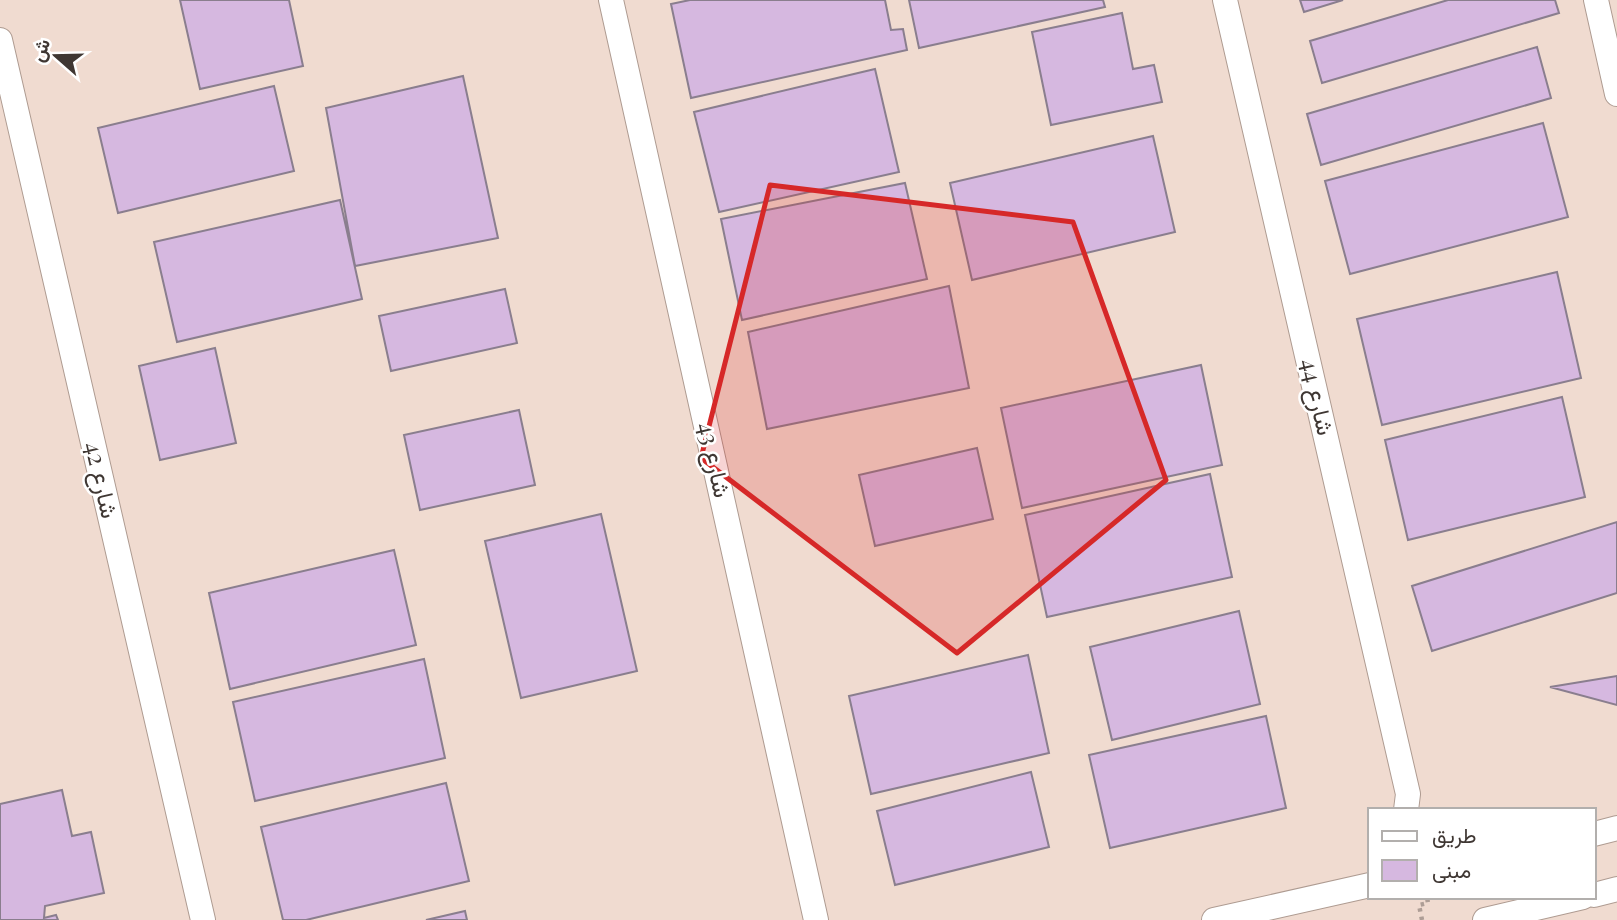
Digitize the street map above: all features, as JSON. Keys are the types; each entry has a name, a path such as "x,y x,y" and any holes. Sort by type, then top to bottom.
{"street":[{"name":"شارع 43","path":"611,0 816,920"},
{"name":"شارع 44","path":"1225,0 1412,804"},
{"path":"1596,0 1617,94"},
{"name":"شارع 42","path":"0,40 203,920"},
{"path":"1596,833 1617,828"},
{"path":"1214,920 1368,884"},
{"path":"1596,894 1617,889"},
{"path":"1486,920 1575,899"}],"path":[{"path":"1422,920 1419,905 1428,903 1427,899"}],"highlighted area":[{"path":"770,185 1073,222 1166,480 957,653 701,458"}],"building":[{"path":"180,0 289,0 303,66 200,89"},
{"path":"690,0 885,0 891,30 903,29 907,50 691,98 671,4"},
{"path":"909,0 1103,0 1105,7 919,48"},
{"path":"1300,0 1343,0 1304,12"},
{"path":"1448,0 1555,0 1559,13 1322,83 1310,41"},
{"path":"1122,13 1133,69 1154,65 1162,102 1051,125 1032,32"},
{"path":"1537,47 1551,98 1321,165 1307,114"},
{"path":"875,69 899,172 719,212 694,112"},
{"path":"463,76 498,238 355,266 326,108"},
{"path":"274,86 294,171 118,213 98,128"},
{"path":"1543,123 1568,217 1350,274 1325,181"},
{"path":"1153,136 1175,232 972,280 950,183"},
{"path":"905,183 927,279 742,320 721,219"},
{"path":"340,200 362,299 177,342 154,242"},
{"path":"1557,272 1581,378 1382,425 1357,319"},
{"path":"949,286 969,388 767,429 748,332"},
{"path":"505,289 517,343 391,371 379,316"},
{"path":"215,348 236,443 160,460 139,366"},
{"path":"1201,365 1222,465 1022,508 1001,408"},
{"path":"1562,397 1585,497 1408,540 1385,440"},
{"path":"519,410 535,485 420,510 404,435"},
{"path":"977,448 993,519 875,546 859,475"},
{"path":"1210,474 1232,577 1047,617 1025,515"},
{"path":"601,514 637,671 521,698 485,541"},
{"path":"1617,522 1617,593 1432,651 1412,586"},
{"path":"394,550 416,645 230,689 209,593"},
{"path":"1239,611 1260,704 1112,740 1090,647"},
{"path":"1028,655 1049,753 871,794 849,696"},
{"path":"424,659 445,758 255,801 233,702"},
{"path":"1617,676 1617,705 1550,687"},
{"path":"1266,716 1286,808 1110,848 1089,755"},
{"path":"1031,772 1049,847 895,885 877,811"},
{"path":"446,783 469,881 306,920 283,920 261,827"},
{"path":"62,790 72,836 91,832 104,893 45,906 44,918 56,915 58,920 0,920 0,804"},
{"path":"465,911 467,920 426,920"}]}
